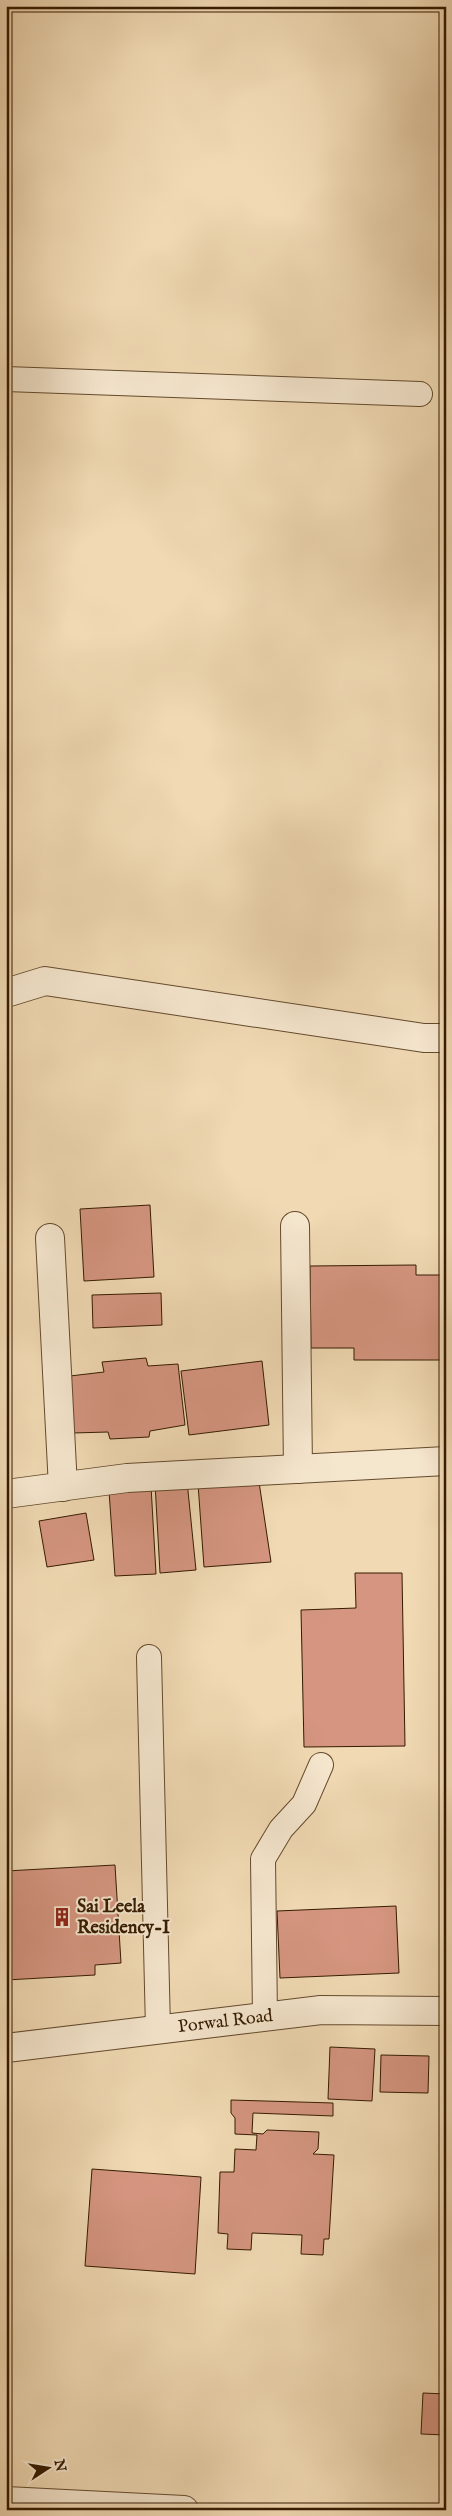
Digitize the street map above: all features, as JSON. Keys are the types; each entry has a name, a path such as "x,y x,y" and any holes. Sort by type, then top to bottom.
{"street":[{"path":"6,993 45,980 414,1037 446,1038"},
{"path":"295,1226 298,1469"},
{"path":"50,1238 63,1487"},
{"path":"6,1494 127,1478 446,1461"},
{"name":"Porwal Road","path":"6,2048 321,2010 446,2011"},
{"path":"6,2502 184,2510"}],"lane":[{"path":"6,379 420,394"},
{"path":"149,1657 158,2029"},
{"path":"265,2017 263,1859 281,1829 304,1804 321,1765"}],"building":[{"path":"150,1205 154,1277 84,1281 80,1209"},
{"path":"416,1265 416,1275 442,1275 442,1360 354,1360 354,1348 311,1348 310,1266"},
{"path":"161,1293 162,1325 93,1328 92,1295"},
{"path":"146,1358 148,1366 178,1364 185,1425 150,1431 149,1437 110,1439 108,1432 73,1433 70,1376 104,1372 102,1362"},
{"path":"262,1361 269,1425 189,1435 181,1371"},
{"path":"187,1481 196,1570 160,1573 155,1483"},
{"path":"259,1482 271,1562 204,1567 198,1484"},
{"path":"151,1486 156,1574 115,1576 109,1491"},
{"path":"86,1513 94,1560 47,1567 39,1521"},
{"path":"355,1573 402,1573 405,1746 304,1747 301,1610 356,1608"},
{"name":"Sai Leela Residency-I","path":"115,1865 121,1963 95,1965 95,1975 6,1980 6,1871"},
{"path":"396,1906 399,1973 280,1978 277,1911"},
{"path":"330,2047 375,2049 372,2101 328,2099"},
{"path":"381,2055 429,2056 428,2093 380,2092"},
{"path":"231,2100 333,2103 333,2116 253,2113 252,2133 263,2134 267,2130 319,2132 318,2149 313,2154 334,2155 329,2239 324,2239 323,2255 301,2254 302,2235 252,2233 251,2250 227,2249 228,2234 218,2233 220,2172 234,2172 235,2149 256,2150 257,2135 235,2134 235,2118 231,2113"},
{"path":"92,2169 201,2177 195,2274 85,2266"},
{"path":"423,2393 446,2394 446,2435 421,2434"}],"place":[{"name":"Sai Leela Residency-I","path":"62,1917"}]}
